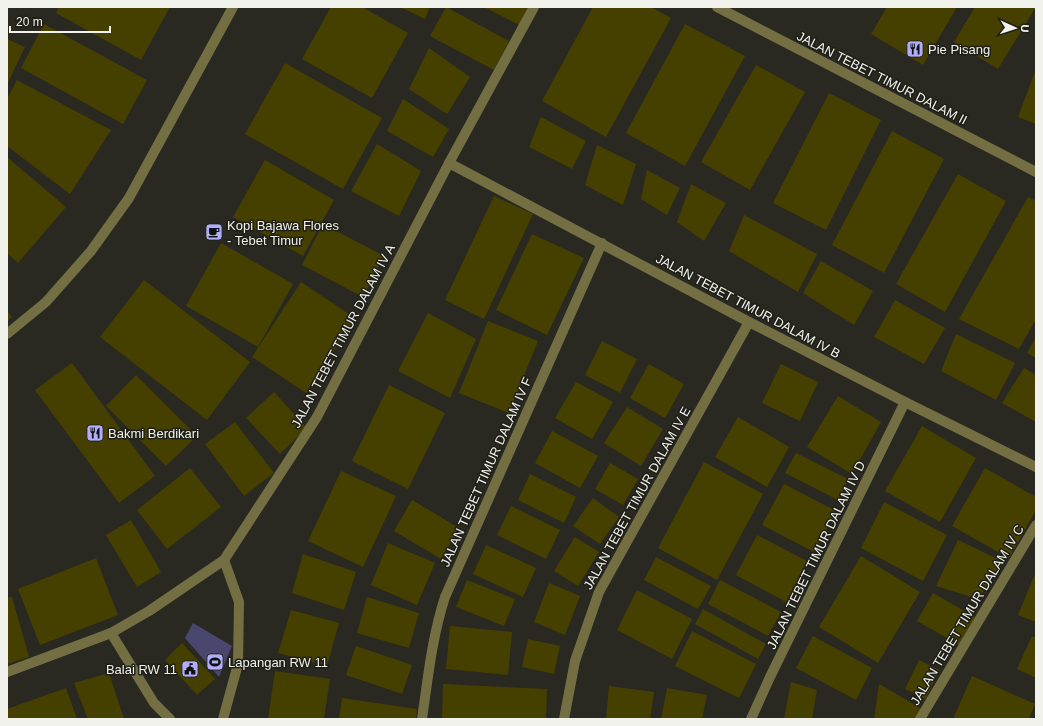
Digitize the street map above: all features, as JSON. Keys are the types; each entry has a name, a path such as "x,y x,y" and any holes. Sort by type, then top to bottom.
{"street":[{"path":"7,334 46,302 86,257 129,198 233,7"},
{"name":"JALAN TEBET TIMUR DALAM IV A","path":"7,672 111,634 224,560 317,417 449,163 534,7"},
{"name":"JALAN TEBET TIMUR DALAM II","path":"717,7 1036,172"},
{"name":"JALAN TEBET TIMUR DALAM IV B","path":"449,163 749,322 1036,467"},
{"name":"JALAN TEBET TIMUR DALAM IV F","path":"422,719 435,638 445,597 602,243"},
{"name":"JALAN TEBET TIMUR DALAM IV E","path":"564,719 575,660 599,592 749,322"},
{"name":"JALAN TEBET TIMUR DALAM IV D","path":"751,719 770,677 905,402"},
{"name":"JALAN TEBET TIMUR DALAM IV C","path":"920,719 1036,525"},
{"path":"223,719 238,664 239,602 224,560"},
{"path":"111,634 154,703 170,719"}],"shaded area":[{"name":"Lapangan RW 11","path":"193,623 232,646 219,677 185,638"}],"building":[{"path":"59,7 170,7 141,60 56,13"},
{"path":"331,7 362,7 408,33 372,98 302,59"},
{"path":"400,7 430,7 425,19"},
{"path":"446,7 509,41 494,70 430,36"},
{"path":"484,7 528,7 519,25"},
{"path":"593,7 651,7 671,18 606,137 542,101"},
{"name":"Pie Pisang","path":"887,7 957,7 923,65 871,34"},
{"path":"975,7 1036,7 998,69 954,42"},
{"path":"44,24 147,80 123,124 21,68"},
{"path":"685,24 745,56 685,166 626,133"},
{"path":"7,39 25,47 7,85"},
{"path":"429,48 470,77 447,114 409,89"},
{"path":"285,63 382,118 343,189 245,134"},
{"path":"756,65 805,92 750,190 701,162"},
{"path":"1036,69 1036,124 1018,117"},
{"path":"17,80 111,130 70,194 7,146 7,99"},
{"path":"829,93 881,120 826,230 773,203"},
{"path":"403,99 449,129 433,157 387,131"},
{"path":"541,117 586,141 572,169 529,147"},
{"path":"892,131 944,159 884,273 832,245"},
{"path":"377,144 421,171 399,216 351,191"},
{"path":"597,145 636,164 623,205 585,185"},
{"path":"7,157 66,207 18,263 7,253"},
{"path":"265,160 334,200 303,256 233,217"},
{"path":"647,170 680,188 667,215 641,199"},
{"path":"958,174 1006,201 945,312 896,284"},
{"path":"691,184 726,203 704,241 677,222"},
{"path":"494,196 533,214 484,319 445,300"},
{"path":"1028,197 1036,201 1036,319 1019,349 959,319"},
{"path":"744,215 817,254 798,292 729,251"},
{"path":"323,224 384,256 363,297 302,265"},
{"path":"532,234 584,258 547,335 496,310"},
{"path":"221,243 293,284 258,347 186,306"},
{"path":"821,261 873,291 854,325 803,293"},
{"path":"144,280 250,362 207,420 100,337"},
{"path":"301,282 355,318 306,393 252,357"},
{"path":"895,300 945,328 924,364 874,337"},
{"path":"7,311 12,317 7,321"},
{"path":"428,313 476,339 450,398 398,371"},
{"path":"488,321 538,341 509,413 459,393"},
{"path":"956,334 1015,363 996,400 941,371"},
{"path":"1036,337 1036,358 1027,353"},
{"path":"602,341 637,359 620,393 585,375"},
{"name":"Bakmi Berdikari","path":"72,363 155,476 119,503 35,390"},
{"path":"649,364 684,384 665,418 630,398"},
{"path":"781,364 818,382 800,421 762,403"},
{"path":"1024,368 1036,375 1036,422 1002,403"},
{"path":"136,375 197,436 166,466 106,406"},
{"path":"576,382 613,402 592,439 555,418"},
{"path":"389,385 445,413 408,489 352,461"},
{"path":"274,392 307,428 280,454 246,418"},
{"path":"838,396 881,422 852,474 807,447"},
{"path":"627,407 663,429 641,466 604,443"},
{"path":"738,417 789,447 767,487 715,457"},
{"path":"235,422 274,473 244,496 205,444"},
{"path":"922,426 976,458 940,522 885,491"},
{"path":"552,431 598,456 580,488 535,463"},
{"path":"796,453 848,479 838,500 785,473"},
{"path":"704,462 763,494 717,580 658,548"},
{"path":"610,463 638,479 623,505 595,489"},
{"path":"190,468 221,507 167,549 137,510"},
{"path":"985,468 1036,497 1036,510 1009,558 952,526"},
{"path":"341,471 396,496 363,567 308,541"},
{"path":"530,474 576,497 564,523 518,500"},
{"path":"784,484 836,511 814,552 762,525"},
{"path":"593,498 619,517 600,544 573,526"},
{"path":"412,500 459,528 441,559 394,531"},
{"path":"884,502 947,535 923,581 861,548"},
{"path":"511,506 560,530 546,559 497,535"},
{"path":"131,520 161,572 137,587 106,535"},
{"path":"757,535 807,561 786,602 736,575"},
{"path":"575,537 599,552 578,586 554,571"},
{"path":"958,540 1004,562 978,599 936,586"},
{"path":"388,543 435,563 417,605 371,585"},
{"path":"486,545 536,568 523,597 473,574"},
{"path":"303,554 356,572 344,610 292,593"},
{"path":"861,556 920,592 878,663 819,627"},
{"path":"656,557 711,586 698,609 644,580"},
{"path":"96,558 118,615 40,645 18,589"},
{"path":"1035,574 1036,575 1036,622 1018,615"},
{"path":"467,580 515,599 504,626 456,607"},
{"path":"720,580 781,612 768,636 708,604"},
{"path":"549,583 580,596 565,635 534,622"},
{"path":"637,590 692,619 672,659 617,630"},
{"path":"933,593 975,617 959,645 917,621"},
{"path":"12,597 29,657 7,664 7,598"},
{"path":"367,597 419,613 409,648 357,633"},
{"path":"703,609 766,644 758,659 695,624"},
{"path":"291,610 339,623 327,666 278,653"},
{"path":"450,626 512,632 508,675 446,669"},
{"path":"692,631 756,664 739,698 675,666"},
{"path":"813,636 872,668 856,700 796,668"},
{"path":"1032,636 1036,638 1036,678 1017,669"},
{"path":"528,639 560,646 554,674 522,667"},
{"name":"Balai RW 11","path":"182,643 215,679 197,695 165,660"},
{"path":"356,646 412,665 402,694 346,675"},
{"path":"919,660 939,670 926,699 905,689"},
{"path":"275,671 330,679 324,719 268,719"},
{"path":"109,673 124,719 88,719 74,683"},
{"path":"972,676 1035,704 1029,719 953,719"},
{"path":"791,682 817,690 812,719 784,719"},
{"path":"443,684 547,689 546,719 442,719"},
{"path":"879,684 922,709 915,719 874,719"},
{"path":"609,686 654,692 650,719 606,719"},
{"path":"66,688 77,719 7,719 7,709"},
{"path":"667,688 707,695 702,719 661,719"},
{"path":"342,698 417,709 416,719 339,719"}],"place":[{"name":"Pie Pisang","path":"915,49"},
{"name":"Kopi Bajawa Flores - Tebet Timur","path":"214,232"},
{"name":"Bakmi Berdikari","path":"95,433"},
{"name":"Lapangan RW 11","path":"215,662"},
{"name":"Balai RW 11","path":"190,669"}]}
